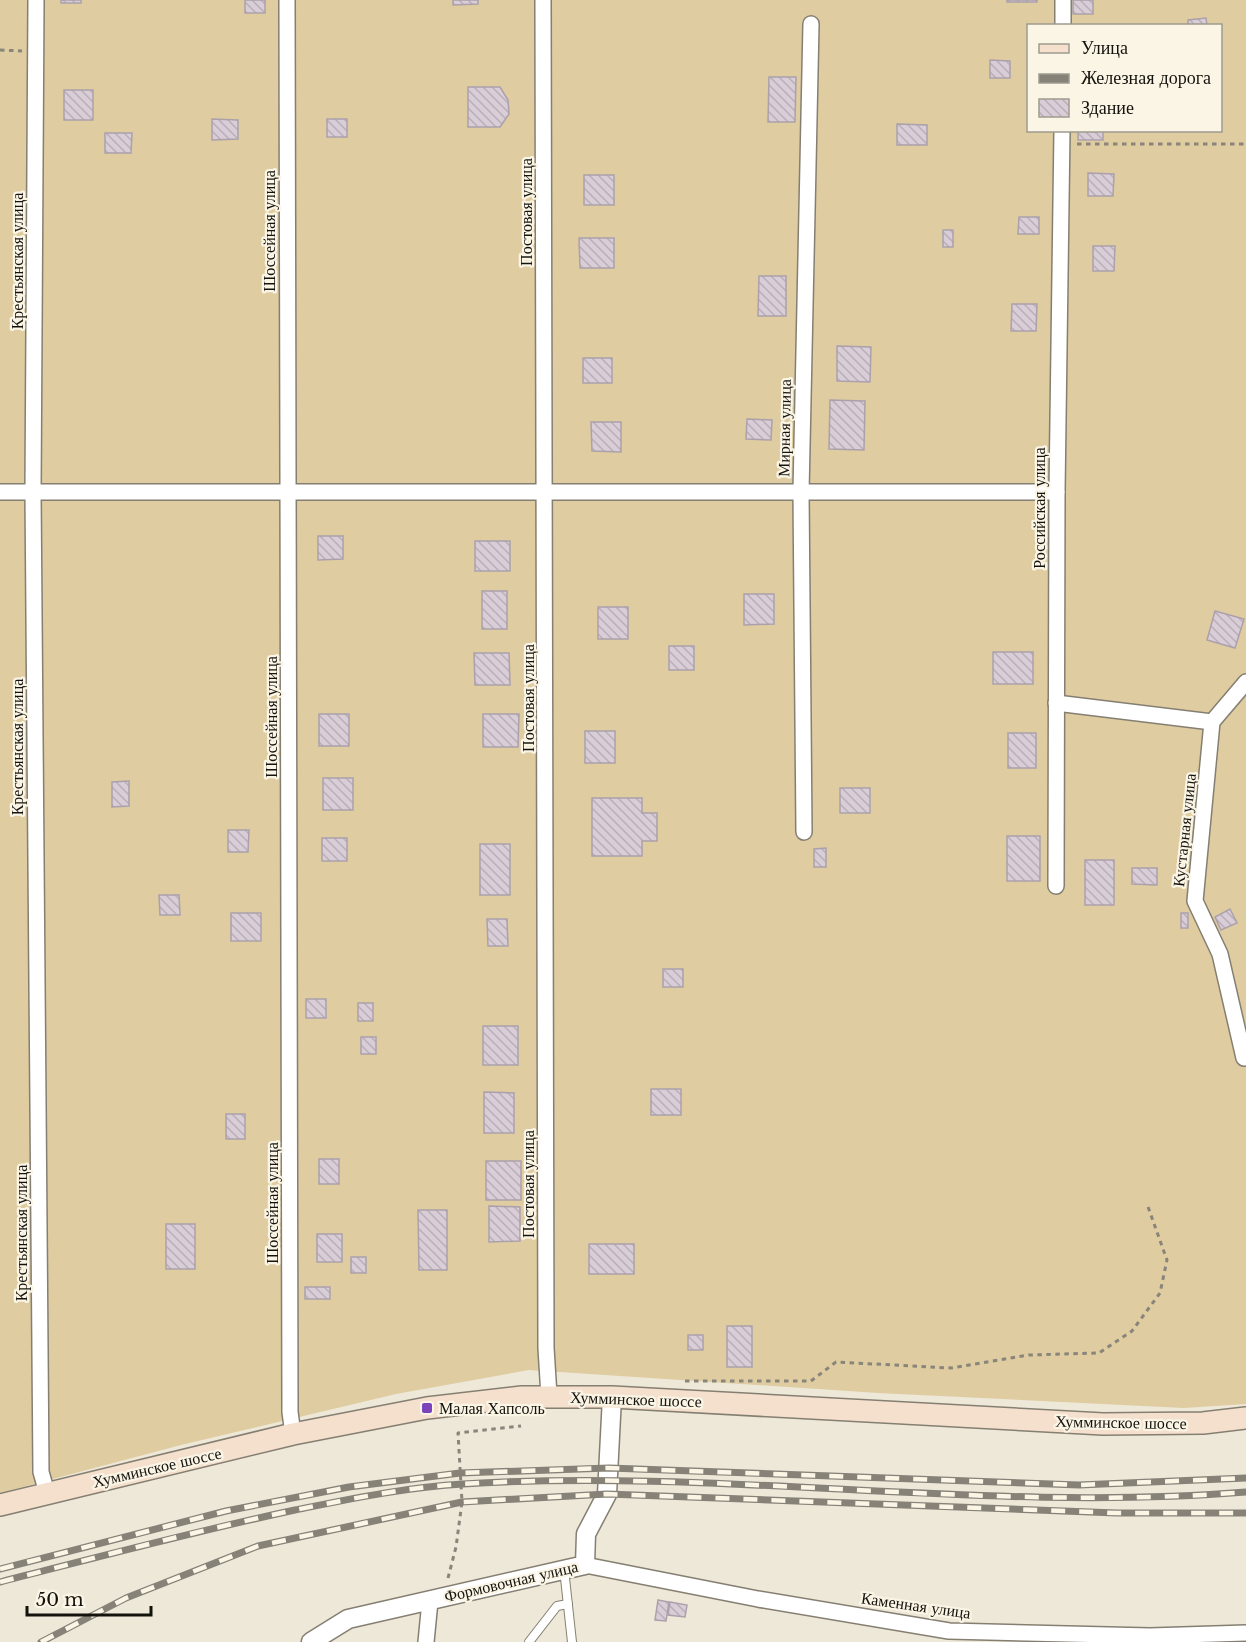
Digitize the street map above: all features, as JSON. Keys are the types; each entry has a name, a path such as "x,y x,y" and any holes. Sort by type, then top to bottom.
{"main road":[{"name":"Хумминское шоссе","path":"0,1505 293,1434 428,1408 549,1396 612,1397 1103,1424 1203,1423 1246,1418"}],"street":[{"name":"Крестьянская улица","path":"36,0 33,492 41,1472 47,1493"},
{"name":"Шоссейная улица","path":"286,0 290,1401 293,1434"},
{"name":"Постовая улица","path":"543,0 546,492 546,1348 549,1396"},
{"path":"1063,0 1063,24"},
{"name":"Мирная улица","path":"804,832 801,492 811,24"},
{"name":"Российская улица","path":"1056,886 1061,137"},
{"path":"0,492 1057,492"},
{"path":"1056,703 1212,722 1246,682"},
{"name":"Кустарная улица","path":"1212,722 1195,901 1220,954 1244,1058"},
{"name":"Формовочная улица","path":"310,1642 348,1619 585,1565 586,1534 607,1494 612,1397"},
{"name":"Каменная улица","path":"585,1565 758,1599 949,1631 1150,1636 1246,1632"},
{"path":"426,1642 436,1599"}],"lane":[{"path":"564,1569 572,1642"},
{"path":"529,1642 556,1606 568,1604"}],"path":[{"path":"0,50 36,51"},
{"path":"1061,137 1246,144"},
{"path":"680,1381 811,1381 836,1362 951,1368 1029,1355 1099,1353 1132,1331 1160,1293 1167,1260 1147,1204"},
{"path":"436,1599 456,1547 462,1502 458,1433 521,1426"}],"shaded area":[{"path":"0,0 1246,0 1246,1404 1184,1408 878,1393 529,1370 396,1394 181,1445 0,1493"}],"building":[{"path":"61,0 81,0 81,3 61,3"},
{"path":"245,0 265,0 265,13 245,13"},
{"path":"453,0 478,0 478,4 453,5"},
{"path":"1007,0 1037,0 1037,2 1007,2"},
{"path":"1073,0 1093,0 1093,14 1073,14"},
{"path":"1206,18 1207,24 1188,24 1188,20"},
{"path":"990,60 1010,61 1010,78 990,78"},
{"path":"769,77 796,77 795,122 768,122"},
{"path":"468,87 500,87 508,100 509,114 500,127 468,127"},
{"path":"64,90 93,90 93,120 64,120"},
{"path":"212,119 238,120 238,139 212,140"},
{"path":"327,119 347,119 347,137 327,137"},
{"path":"897,124 927,125 927,145 897,145"},
{"path":"1078,132 1103,132 1103,140 1078,140"},
{"path":"105,133 132,133 131,153 105,153"},
{"path":"1088,173 1114,174 1113,196 1088,196"},
{"path":"584,175 614,175 614,205 584,205"},
{"path":"1019,217 1039,217 1039,234 1018,234"},
{"path":"943,230 953,230 953,247 943,247"},
{"path":"579,238 614,238 614,268 580,268"},
{"path":"1093,246 1115,246 1114,271 1093,271"},
{"path":"759,276 786,276 786,316 758,316"},
{"path":"1012,304 1037,304 1036,331 1011,331"},
{"path":"837,346 871,347 870,382 837,381"},
{"path":"583,358 612,358 612,383 583,383"},
{"path":"830,400 865,401 864,450 829,449"},
{"path":"747,419 772,420 771,440 746,439"},
{"path":"591,422 621,422 621,452 592,451"},
{"path":"318,536 343,536 343,559 318,560"},
{"path":"475,541 510,541 510,571 475,571"},
{"path":"482,591 507,591 507,629 482,629"},
{"path":"744,594 774,594 774,624 744,625"},
{"path":"598,607 628,607 628,639 598,639"},
{"path":"1215,611 1244,619 1235,648 1207,640"},
{"path":"669,646 694,646 694,670 669,670"},
{"path":"993,652 1033,652 1033,684 993,684"},
{"path":"474,653 509,653 510,685 475,685"},
{"path":"319,714 349,714 349,746 319,746"},
{"path":"483,714 519,714 518,747 483,747"},
{"path":"585,731 615,731 615,763 585,763"},
{"path":"1008,733 1036,733 1036,768 1008,768"},
{"path":"323,778 353,778 353,810 323,810"},
{"path":"129,781 129,806 112,807 112,782"},
{"path":"840,788 870,788 870,813 840,813"},
{"path":"592,798 642,798 642,813 657,813 657,841 642,841 642,856 592,856"},
{"path":"228,830 249,830 248,852 228,852"},
{"path":"1007,836 1040,836 1040,881 1007,881"},
{"path":"322,838 347,838 347,861 322,861"},
{"path":"480,844 510,844 510,895 480,895"},
{"path":"826,848 826,867 814,867 814,849"},
{"path":"1085,860 1114,860 1114,905 1085,905"},
{"path":"1132,868 1157,868 1157,885 1132,884"},
{"path":"159,895 179,895 180,915 160,915"},
{"path":"1230,909 1237,923 1221,930 1215,917"},
{"path":"231,913 261,913 261,941 231,941"},
{"path":"1181,913 1188,913 1188,928 1181,928"},
{"path":"487,919 507,919 508,946 488,946"},
{"path":"663,969 683,969 683,987 663,987"},
{"path":"306,999 326,999 326,1018 306,1018"},
{"path":"358,1003 373,1003 373,1021 358,1021"},
{"path":"483,1026 518,1026 518,1065 483,1065"},
{"path":"361,1037 376,1037 376,1054 361,1054"},
{"path":"651,1089 681,1089 681,1115 651,1115"},
{"path":"484,1092 514,1093 514,1133 484,1133"},
{"path":"226,1114 245,1114 245,1139 226,1139"},
{"path":"319,1159 339,1159 339,1184 319,1184"},
{"path":"486,1161 521,1161 521,1200 486,1200"},
{"path":"489,1206 520,1207 520,1241 489,1242"},
{"path":"418,1210 447,1210 447,1270 419,1270"},
{"path":"166,1224 195,1224 195,1269 166,1269"},
{"path":"317,1234 342,1234 342,1262 317,1262"},
{"path":"589,1244 634,1244 634,1274 589,1274"},
{"path":"351,1257 366,1257 366,1273 351,1273"},
{"path":"305,1287 330,1287 330,1299 305,1299"},
{"path":"727,1326 752,1326 752,1367 727,1367"},
{"path":"688,1335 703,1335 703,1350 688,1350"},
{"path":"658,1600 669,1602 666,1621 655,1620"},
{"path":"670,1602 687,1605 685,1617 668,1615"}],"railway":[{"path":"0,1569 226,1511 349,1487 460,1473 609,1468 1079,1485 1246,1478"},
{"path":"0,1582 184,1535 295,1510 400,1491 463,1484 659,1481 1050,1497 1148,1497 1246,1492"},
{"path":"41,1642 126,1598 258,1546 462,1502 607,1494 1117,1513 1246,1513"}],"place":[{"name":"Малая Хапсоль","path":"427,1408"}]}
